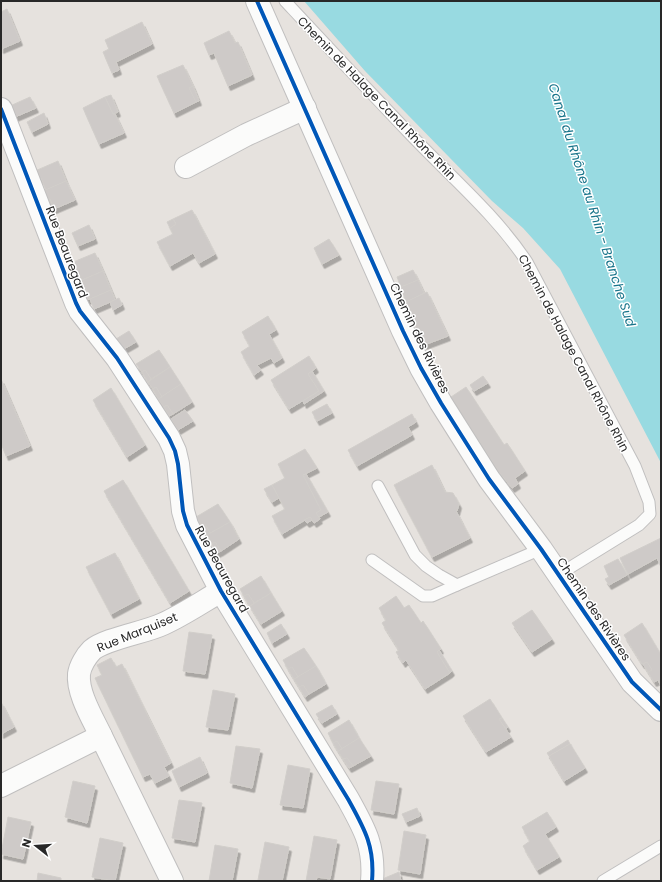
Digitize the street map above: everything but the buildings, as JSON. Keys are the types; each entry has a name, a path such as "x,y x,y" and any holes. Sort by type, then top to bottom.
{"street":[{"name":"Chemin des Rivières","path":"257,1 260,12 305,108 421,368 441,403 485,472 541,549 632,682 661,710"},
{"path":"186,167 246,135 305,108"},
{"name":"Rue Beauregard","path":"1,109 76,304 118,358 176,451 186,525 221,591 362,823 370,844 373,865 372,881"},
{"name":"Rue Marquiset","path":"172,881 101,736 80,686 79,672 85,658 92,650 104,644 163,624 221,591"},
{"path":"1,786 101,736"}],"lane":[{"name":"Chemin de Halage Canal Rhône Rhin","path":"285,1 512,240 527,262 635,466 649,502 650,514 640,525 558,575"},
{"path":"378,486 415,555 426,566 457,585"},
{"path":"372,560 423,596 432,596 541,549"},
{"path":"603,881 661,846"}],"water":[{"name":"Canal du Rhône au Rhin - Branche Sud","path":"304,1 661,1 661,463 560,269 523,228 492,201 365,71"}],"cycle path":[{"path":"257,1 403,331 421,368 441,403 489,479 541,549 632,682 661,710"},
{"path":"1,109 76,303 80,311 117,358 169,438 175,451 178,464 183,511 187,525 221,591 359,819 370,847 372,858 372,881"}]}
